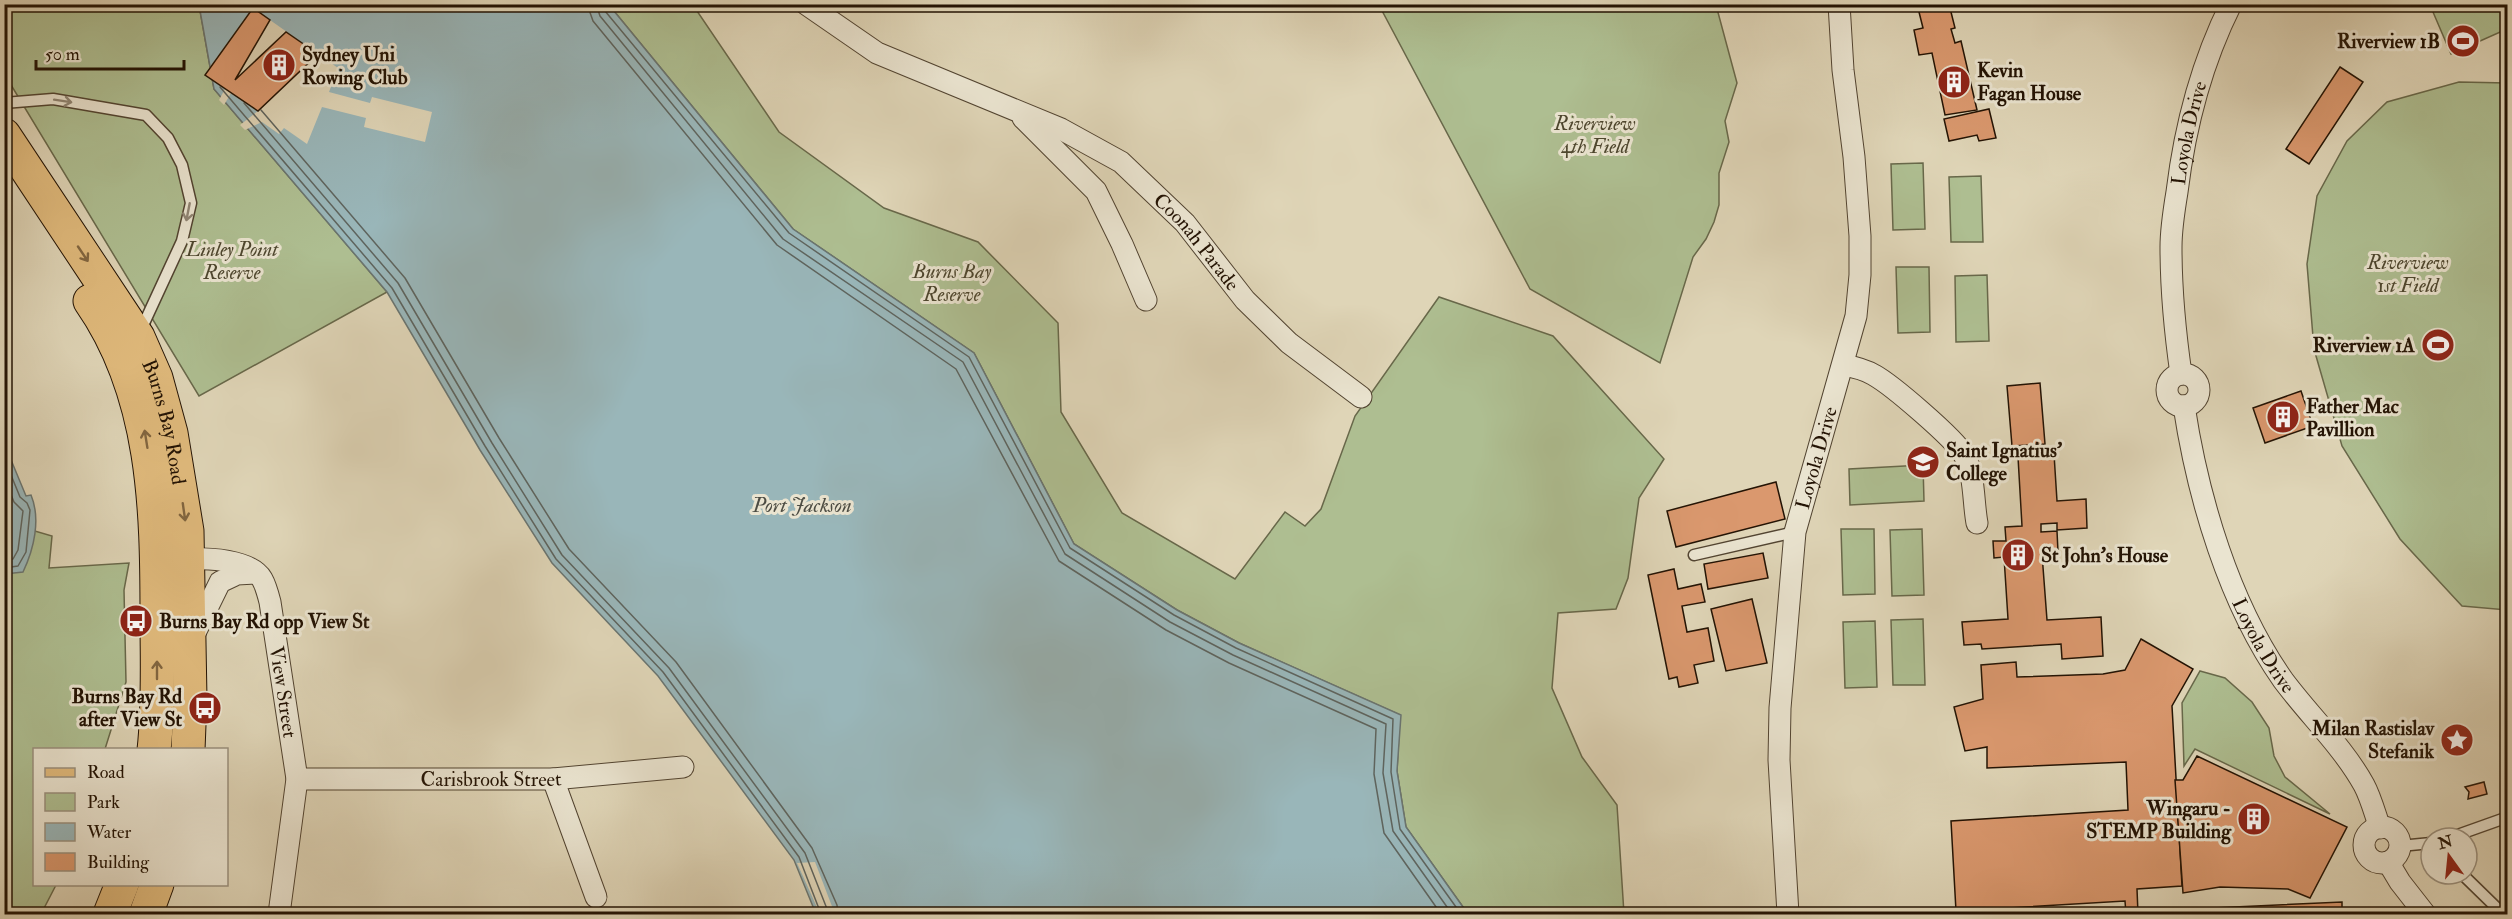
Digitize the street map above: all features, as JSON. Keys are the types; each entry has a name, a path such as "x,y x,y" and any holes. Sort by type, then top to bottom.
{"main road":[{"name":"Burns Bay Road","path":"4,135 138,337 156,378 171,433 187,531 173,559 154,748"},
{"name":"Burns Bay Road","path":"4,172 98,312 126,369 145,432 153,487 173,559 189,645 188,748"},
{"path":"110,915 122,886"},
{"path":"146,915 158,886"}],"street":[{"name":"Coonah Parade","path":"806,4 877,54 1060,129 1121,162 1185,224 1245,300 1288,343 1361,397"},
{"name":"Loyola Drive","path":"1790,909 1779,760 1779,718 1795,532 1856,316 1860,275 1860,236 1839,4"},
{"name":"Loyola Drive","path":"2231,4 2197,89 2180,162 2171,244 2172,292 2181,374 2171,379 2167,389 2170,399 2184,406 2189,440 2215,539 2255,632 2282,678 2351,765 2364,785 2380,828"},
{"name":"Coonah Parade","path":"1016,111 1096,190 1146,300"},
{"path":"1843,365 1860,368 1890,386 1964,454 1970,470 1977,523"},
{"path":"173,559 209,558 248,568 257,573"},
{"path":"189,645 220,582 237,574 257,573"},
{"name":"View Street","path":"257,573 262,578 270,602 297,779 279,915"},
{"name":"Carisbrook Street","path":"297,779 553,779 683,767"},
{"path":"553,779 596,897"},
{"path":"2394,854 2374,861 2365,851 2366,837 2380,828 2390,829 2395,833 2394,854 2426,915"}],"lane":[{"path":"4,103 53,99 146,115 168,138 182,165 191,203 178,250 138,337"},
{"path":"1694,555 1795,532"},
{"path":"2479,827 2508,817"},
{"path":"2394,854 2419,849"},
{"path":"2474,886 2503,915"}],"green space":[{"name":"Linley Point Reserve","path":"5,5 199,5 214,89 387,292 199,396 5,75"},
{"name":"Burns Bay Reserve","path":"609,5 693,5 779,132 884,208 978,242 1058,323 1061,412 1122,513 1235,579 1285,512 1305,526 1321,509 1355,416 1439,297 1553,336 1664,459 1639,498 1628,578 1616,609 1558,613 1552,688 1582,757 1617,805 1624,914 1468,914 1406,827 1397,771 1400,715 1239,643 1177,610 1074,544 974,353 793,229"},
{"name":"Riverview 4th Field","path":"1379,5 1716,5 1737,83 1725,121 1729,142 1719,173 1719,205 1714,222 1706,239 1693,257 1660,363 1530,289"},
{"name":"Riverview 1B","path":"2430,5 2507,5 2507,29 2451,54"},
{"name":"Riverview 1A","path":"2459,82 2507,83 2507,610 2462,606 2400,539 2342,446 2314,349 2307,264 2317,196 2347,141 2387,102"},
{"path":"1923,163 1925,229 1893,230 1891,164"},
{"path":"1981,176 1983,242 1951,242 1949,177"},
{"path":"1896,267 1929,267 1930,332 1898,333"},
{"path":"1987,275 1989,341 1956,342 1955,276"},
{"path":"1923,465 1924,501 1850,505 1849,469"},
{"path":"4,522 52,536 49,568 129,563 124,590 126,682 105,748 33,748 33,886 55,886 41,914 5,914"},
{"path":"1841,529 1874,529 1875,594 1843,595"},
{"path":"1922,529 1924,595 1892,596 1890,530"},
{"path":"1923,619 1925,685 1893,685 1891,620"},
{"path":"1875,621 1877,687 1845,688 1843,622"},
{"path":"2200,671 2225,678 2252,702 2269,728 2274,756 2285,777 2330,814 2195,749 2184,766 2182,703"}],"water":[{"name":"Port Jackson","path":"199,5 609,5 793,229 974,353 1074,544 1177,610 1239,643 1401,715 1397,771 1406,827 1468,914 816,914 794,860 658,676 552,563 480,450 387,292 214,89"},
{"path":"4,443 26,496 31,495 36,514 33,544 23,572 5,574"}],"pier":[{"path":"253,8 338,68 329,92 370,103 372,97 432,112 425,142 364,127 366,118 322,107 307,144 284,128 279,134 262,122 245,130 240,125 258,111 231,93 224,105 219,100 225,89 209,78 207,71"},
{"path":"815,862 833,909 820,914 797,863"}],"building":[{"name":"Kevin Fagan House","path":"1917,4 1949,4 1955,28 1951,29 1955,43 1961,41 1977,110 1945,115 1932,53 1919,55 1914,30 1923,28"},
{"name":"Sydney Uni Rowing Club","path":"253,8 270,20 235,80 286,32 318,54 258,111 205,75"},
{"path":"2340,67 2363,82 2309,164 2286,149"},
{"path":"1989,109 1996,138 1979,141 1977,135 1949,141 1944,119"},
{"path":"2040,383 2045,444 2012,446 2007,386"},
{"name":"Father Mac Pavillion","path":"2301,391 2313,426 2265,443 2253,408"},
{"name":"St John's House","path":"2054,454 2057,501 2086,499 2087,528 2057,530 2057,523 2041,524 2041,532 2057,531 2058,552 2042,554 2047,620 2101,617 2103,656 2062,659 2061,644 1982,649 1981,644 1964,645 1962,622 2008,619 2004,557 1994,558 1993,541 2006,541 2005,527 2022,526 2018,457"},
{"path":"1776,482 1785,519 1676,547 1667,511"},
{"path":"1763,553 1768,578 1708,589 1704,564"},
{"path":"1674,569 1678,589 1701,584 1705,602 1682,606 1687,632 1708,628 1714,661 1694,665 1698,683 1679,687 1677,677 1669,679 1648,575"},
{"path":"1752,599 1767,663 1726,671 1711,609"},
{"path":"2141,639 2193,669 2172,706 2182,886 2137,889 2138,914 2126,914 2125,901 1956,911 1951,821 2128,810 2126,762 1987,768 1987,747 1965,751 1954,707 1983,699 1981,665 2016,662 2017,677 2103,674 2125,670"},
{"name":"Wingaru - STEMP Building","path":"2197,756 2347,827 2310,898 2288,889 2220,887 2183,893 2175,780 2183,780"},
{"path":"2484,782 2487,794 2468,799 2469,792 2465,787"},
{"path":"2342,902 2342,914 2192,914 2192,909"}],"place":[{"name":"Riverview 1B","path":"2463,41"},
{"name":"Sydney Uni Rowing Club","path":"279,65"},
{"name":"Kevin Fagan House","path":"1954,82"},
{"name":"Riverview 1A","path":"2438,345"},
{"name":"Father Mac Pavillion","path":"2283,417"},
{"name":"Saint Ignatius' College","path":"1923,462"},
{"name":"St John's House","path":"2018,555"},
{"name":"Burns Bay Rd opp View St","path":"136,621"},
{"name":"Burns Bay Rd after View St","path":"205,708"},
{"name":"Milan Rastislav Stefanik","path":"2457,740"},
{"name":"Wingaru - STEMP Building","path":"2254,819"}],"park label":[{"name":"Riverview 1st Field","path":"2408,274"}]}
